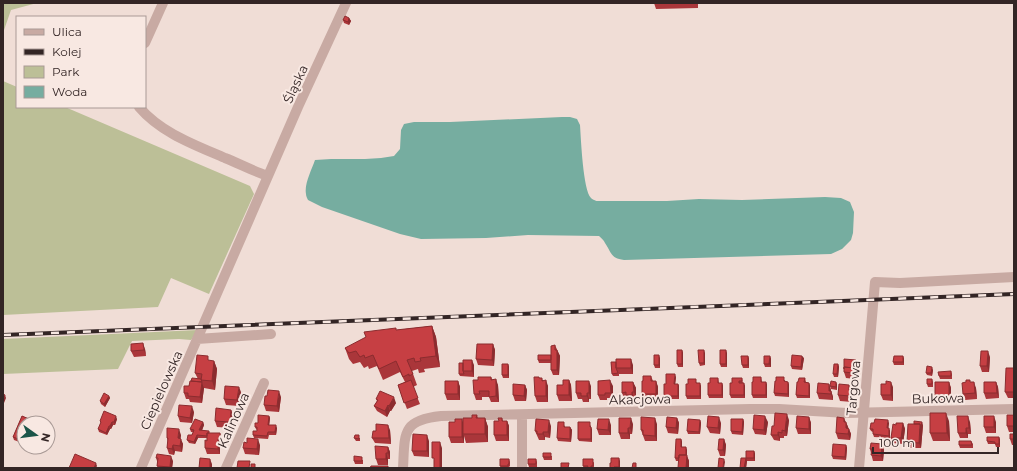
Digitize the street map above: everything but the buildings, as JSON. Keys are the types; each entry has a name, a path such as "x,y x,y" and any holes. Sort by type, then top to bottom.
{"street":[{"path":"146,41 163,3"},
{"name":"Śląska","path":"205,321 298,107 346,3"},
{"path":"140,108 158,125 175,135 268,176"},
{"name":"Targowa","path":"859,468 875,282 900,283 1014,277"},
{"name":"Ciepielowska","path":"141,468 205,321"},
{"path":"197,339 271,334"},
{"name":"Kalinowa","path":"226,468 264,383"},
{"name":"Akacjowa","path":"403,468 405,438 409,428 417,421 427,417 750,409 864,413"},
{"name":"Bukowa","path":"864,413 1014,409"},
{"path":"522,414 522,468"}],"green space":[{"path":"3,3 37,3 11,10 3,33"},
{"path":"3,81 16,87 16,108 67,108 250,186 254,194 209,294 171,278 158,307 3,315"},
{"path":"198,330 191,340 179,339 132,341 118,369 3,374 3,339"}],"water":[{"path":"562,117 577,119 580,125 586,185 591,198 597,201 841,198 850,202 854,212 853,233 851,240 842,249 831,254 624,260 616,258 599,236 528,235 486,238 421,239 400,234 322,207 308,200 306,196 307,181 315,160 365,159 394,156 400,149 401,130 404,124 414,122 450,122"}],"railway":[{"path":"3,335 1014,294"}]}
